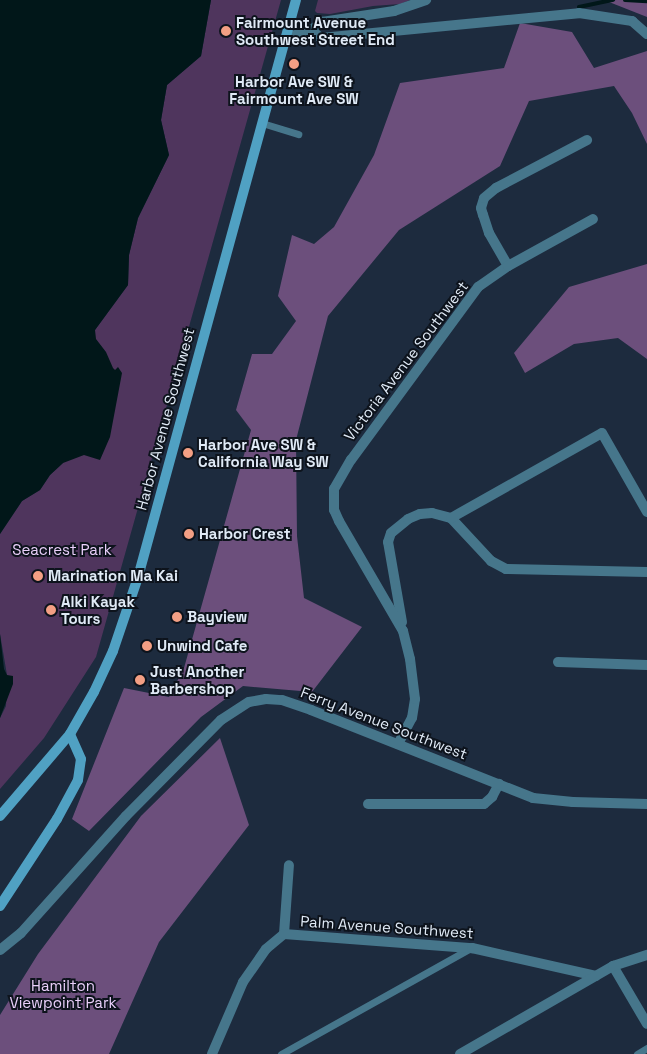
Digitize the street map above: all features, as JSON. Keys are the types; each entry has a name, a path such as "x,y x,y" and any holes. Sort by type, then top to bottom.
{"main road":[{"name":"Harbor Avenue Southwest","path":"0,816 70,734 94,692 113,651 138,577 296,0"},
{"path":"0,906 57,820 78,780 81,759 70,734"}],"street":[{"path":"286,38 311,30 322,22 394,12 426,0"},
{"path":"311,30 322,38 578,13 632,22 647,34"},
{"path":"508,266 489,233 481,208 484,198 490,192 587,140"},
{"name":"Victoria Avenue Southwest","path":"403,631 339,521 334,510 334,489 351,460 478,287 508,266 593,219"},
{"path":"451,518 602,433 647,512"},
{"path":"398,744 412,718 414,699 410,659 388,554 388,542 391,533 408,519 420,514 432,513 451,518 491,561 506,569 647,572"},
{"path":"558,662 647,666"},
{"name":"Ferry Avenue Southwest","path":"0,950 21,933 126,816 215,726 235,709 249,702 266,699 282,700 532,798 573,802 647,804"},
{"path":"368,804 484,804 492,797 499,784"},
{"path":"284,934 289,865"},
{"name":"Palm Avenue Southwest","path":"212,1054 243,982 266,949 284,934 472,948 596,976"},
{"path":"460,1054 613,966 647,955"},
{"path":"613,966 647,1024"}],"lane":[{"path":"262,123 298,134"},
{"path":"281,1054 472,948"},
{"path":"637,1054 647,1048"}],"green space":[{"name":"Seacrest Park","path":"211,0 281,0 96,657 44,738 0,789 0,718 6,706 7,675 0,634 0,534 22,501 40,490 50,475 63,463 95,330 128,285 129,255 138,218 169,155 161,120 167,85 201,56"},
{"path":"318,0 410,0 400,4 373,6 330,14 317,13 315,11"},
{"path":"604,0 647,0 647,17"},
{"path":"520,23 572,32 594,68 647,51 647,144 632,113 614,86 529,101 500,166 399,230 328,316 296,440 297,536 304,598 362,627 312,692 243,686 201,717 89,831 72,819 124,688 169,697 184,668 251,430 236,410 252,354 272,354 296,321 278,296 292,235 314,244 334,227 374,155 400,83 504,68"},
{"path":"647,264 647,359 618,338 574,344 525,373 514,353 569,287"},
{"name":"Hamilton Viewpoint Park","path":"220,738 249,825 159,942 109,1054 0,1054 0,1015 38,954 141,816"}],"shaded area":[{"path":"0,0 211,0 201,56 167,85 161,120 169,155 138,218 129,255 128,285 95,330 96,339 106,352 113,368 115,370 118,367 122,373 110,437 100,460 84,455 63,463 50,475 40,490 22,501 0,534"},
{"path":"0,634 4,669 7,675 13,676 13,684 0,718"}],"waterway":[{"path":"579,7 613,0"},
{"path":"625,0 647,1"}],"place":[{"name":"Fairmount Avenue Southwest Street End","path":"226,31"},
{"name":"Harbor Ave SW & Fairmount Ave SW","path":"294,64"},
{"name":"Harbor Ave SW & California Way SW","path":"188,453"},
{"name":"Harbor Crest","path":"189,534"},
{"name":"Marination Ma Kai","path":"38,576"},
{"name":"Alki Kayak Tours","path":"51,610"},
{"name":"Bayview","path":"177,617"},
{"name":"Unwind Cafe","path":"147,646"},
{"name":"Just Another Barbershop","path":"140,680"}]}
